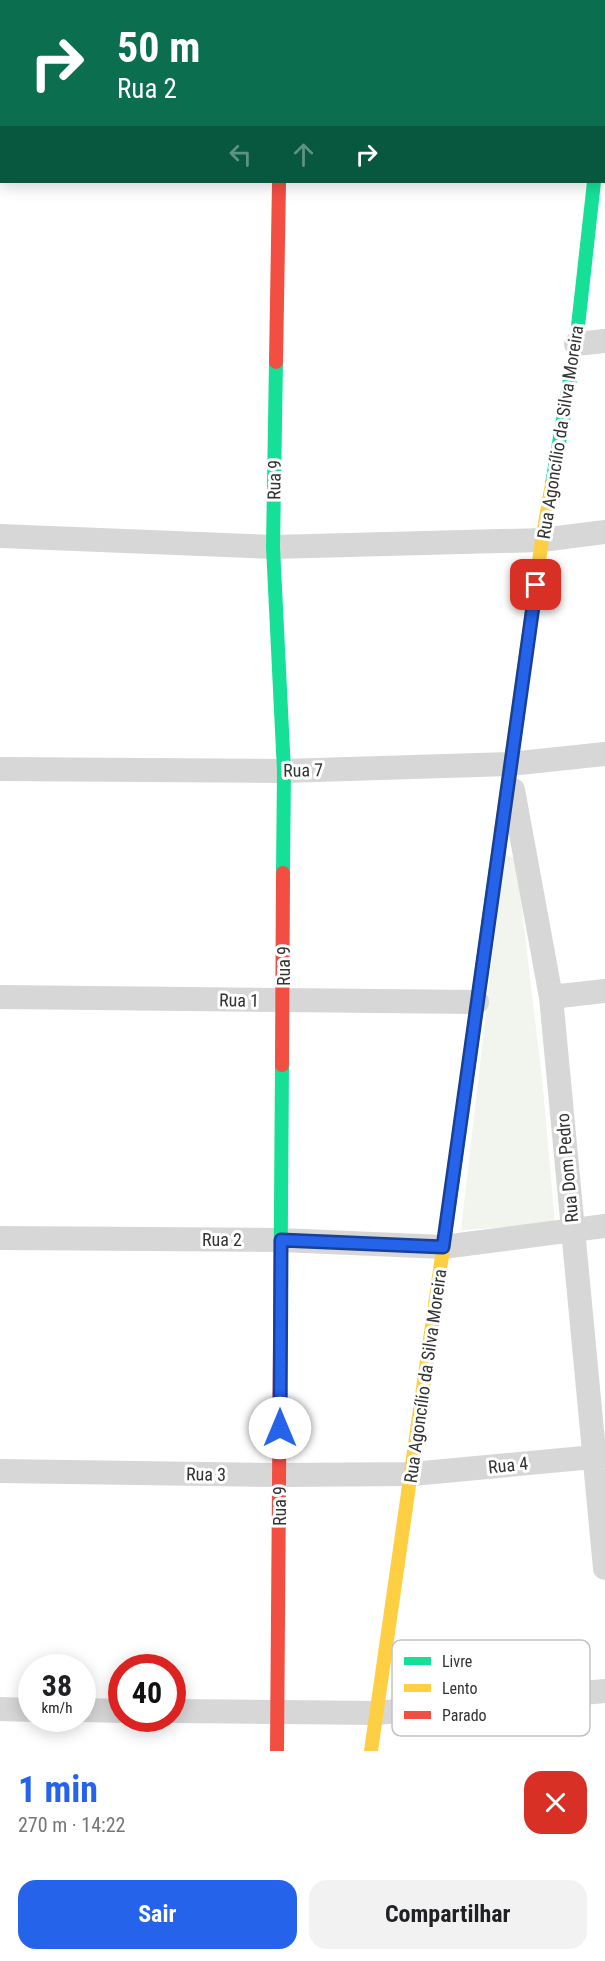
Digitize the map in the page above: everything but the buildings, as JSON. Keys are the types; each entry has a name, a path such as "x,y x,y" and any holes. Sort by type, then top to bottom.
{"street":[{"name":"Rua 9","path":"277,1751 284,771 273,547 279,183"},
{"name":"Rua Agoncílio da Silva Moreira","path":"371,1751 412,1474 542,540 576,344 594,183"},
{"path":"576,344 605,341"},
{"path":"0,536 273,547 542,540 605,532"},
{"name":"Rua 7","path":"0,769 284,771 510,767 605,754"},
{"name":"Rua Dom Pedro","path":"510,767 551,997 573,1229 600,1456 605,1568"},
{"path":"551,997 605,991"},
{"name":"Rua 1","path":"0,997 477,1002"},
{"name":"Rua 2","path":"0,1238 281,1240 443,1247 605,1226"},
{"name":"Rua 4","path":"412,1474 600,1456"},
{"name":"Rua 3","path":"0,1471 280,1475 412,1474"},
{"path":"590,1692 605,1691"},
{"path":"0,1710 18,1710"},
{"path":"186,1711 392,1712"}],"shaded area":[{"path":"504,855 516,858 543,1088 555,1224 461,1230"}],"traffic: fast":[{"path":"552,484 576,344 594,183"},
{"path":"276,362 273,547 284,771 283,873"},
{"path":"445,1235 496,868"},
{"path":"280,1350 282,1065"}],"traffic: slow":[{"path":"496,868 542,540 552,484"},
{"path":"371,1751 445,1235"}],"traffic: jam":[{"path":"276,362 279,183"},
{"path":"282,1065 283,873"},
{"path":"277,1751 280,1350"}],"route":[{"path":"280,1428 281,1240 443,1247 536,585"}]}
